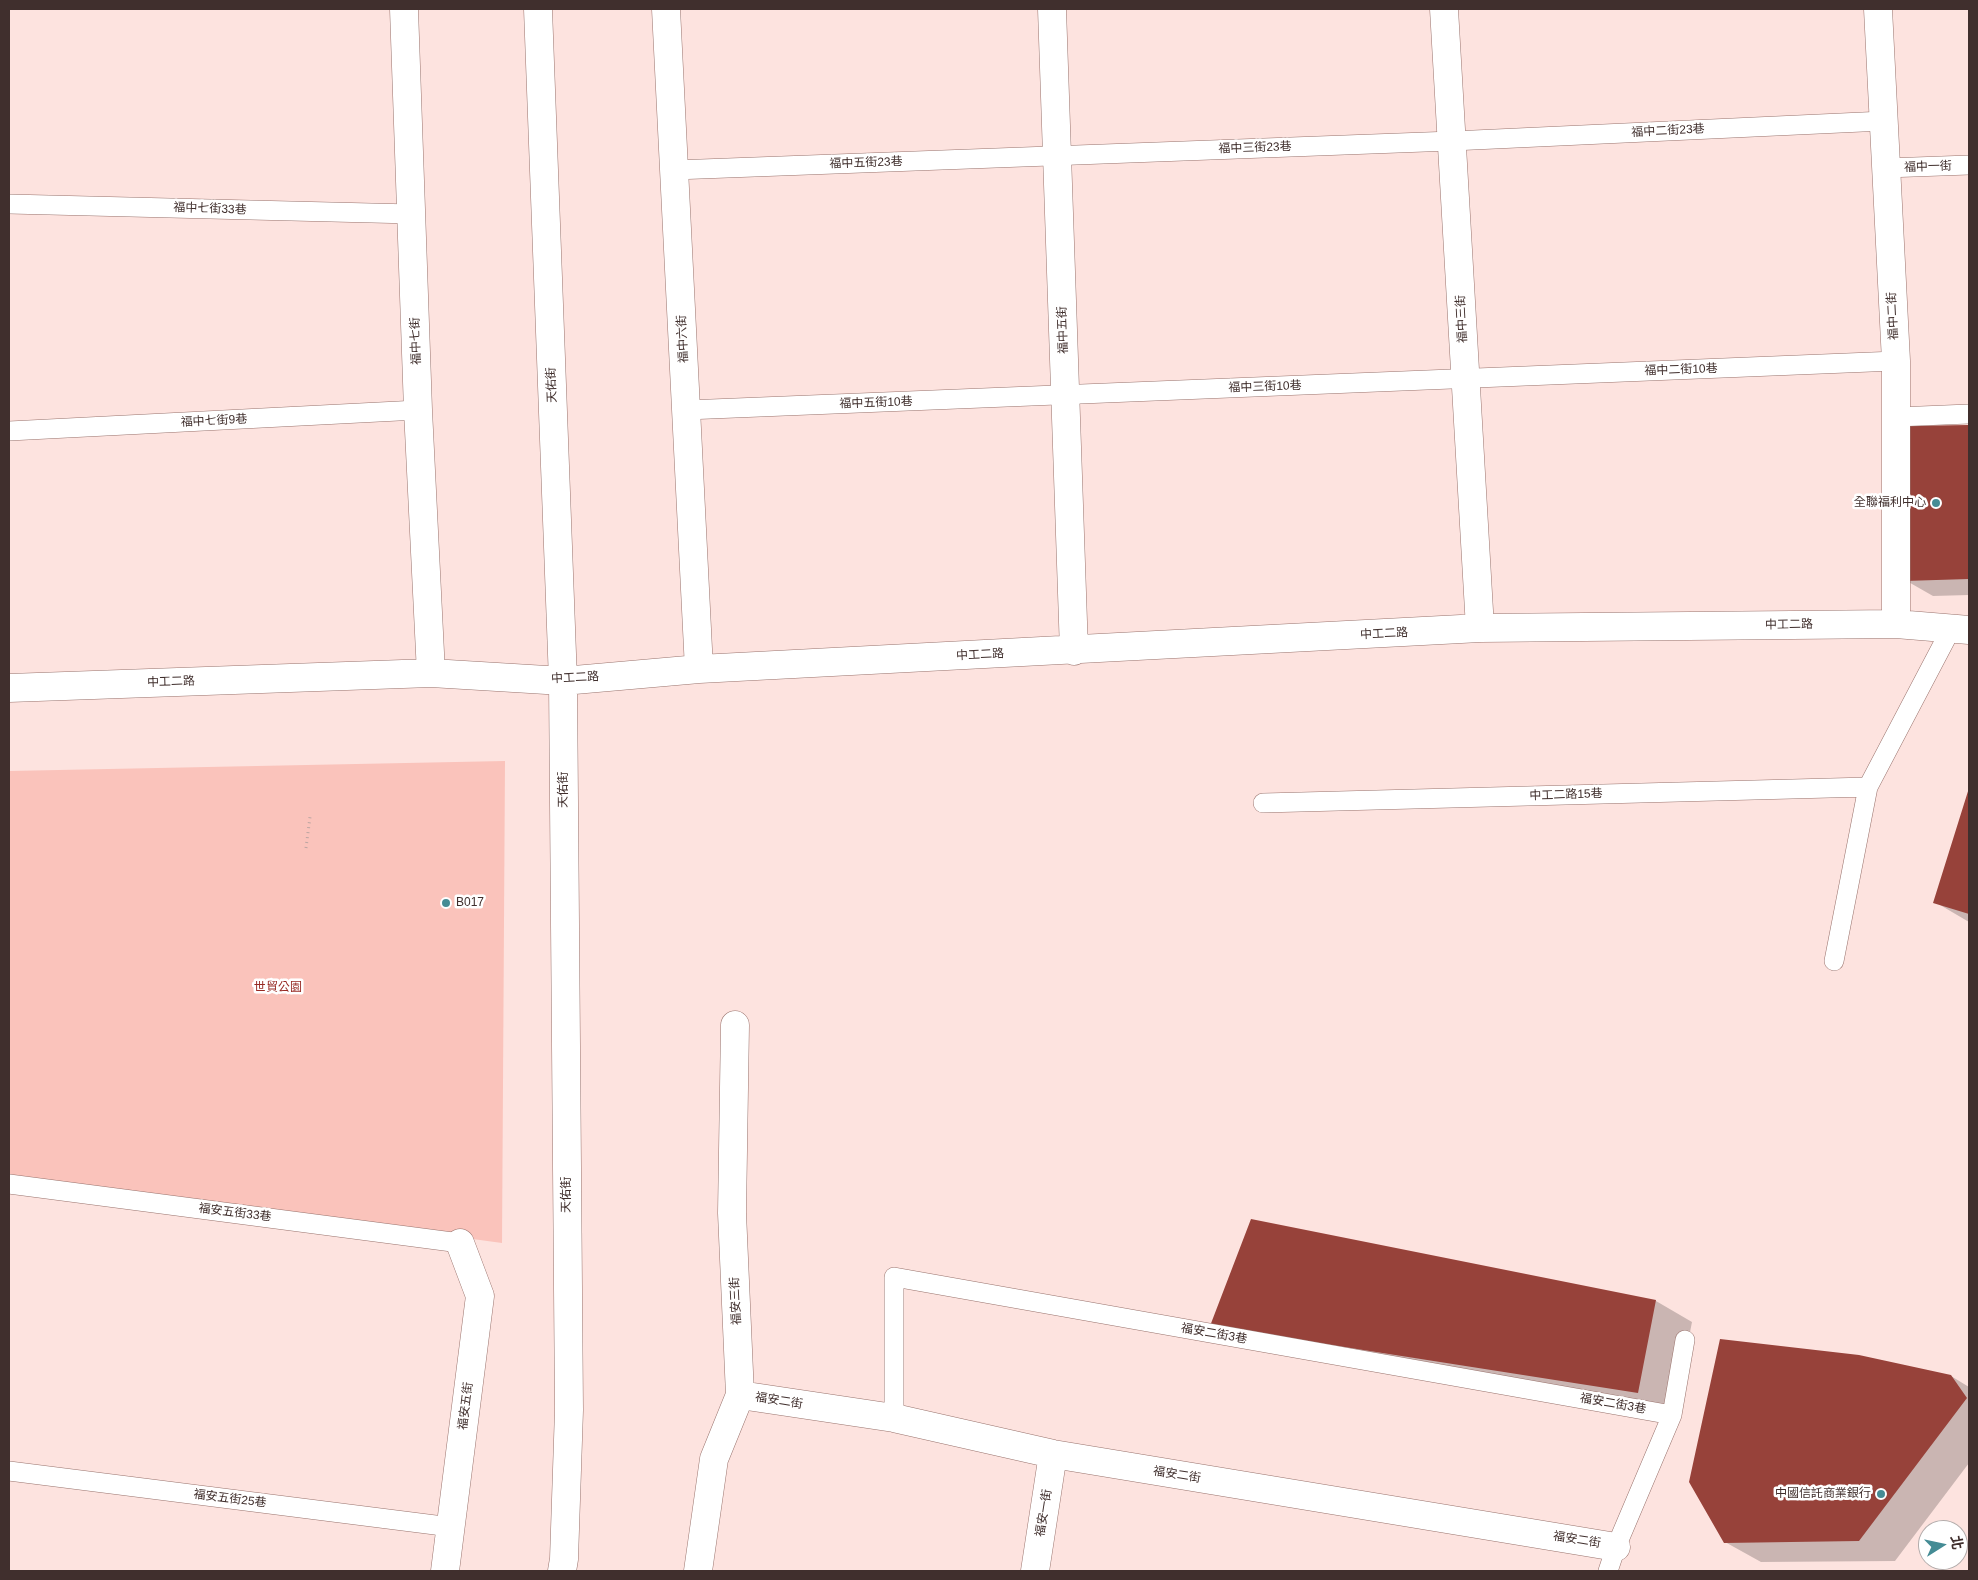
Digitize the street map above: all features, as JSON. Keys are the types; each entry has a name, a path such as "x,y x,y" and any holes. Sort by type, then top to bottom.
{"street":[{"name":"福中七街","path":"404,9 418,410 432,673"},
{"name":"天佑街","path":"538,9 563,681 569,1410 562,1571"},
{"name":"福中六街","path":"666,9 699,669"},
{"name":"福中五街","path":"1052,9 1074,650"},
{"name":"福中三街","path":"1444,9 1480,628"},
{"name":"福中二街","path":"1878,9 1896,361 1896,624"},
{"name":"中工二路","path":"9,688 432,673 563,681 699,669 1480,628 1896,624 1960,630"},
{"name":"福安三街","path":"698,1571 714,1460 740,1395 732,1213 735,1024"},
{"name":"福安五街","path":"444,1571 480,1296 460,1243"},
{"name":"福安二街","path":"740,1395 894,1418 1053,1454 1612,1559"},
{"name":"福安一街","path":"1035,1571 1053,1454"}],"lane":[{"name":"福中二街23巷","path":"1452,141 1884,121"},
{"name":"福中三街23巷","path":"1057,155 1452,141"},
{"name":"福中五街23巷","path":"674,170 1057,155"},
{"name":"福中一街","path":"1886,168 1969,166"},
{"name":"福中七街33巷","path":"9,204 412,214"},
{"name":"福中二街10巷","path":"1466,378 1896,361"},
{"name":"福中三街10巷","path":"1065,395 1466,378"},
{"name":"福中五街10巷","path":"686,410 1065,395"},
{"name":"福中七街9巷","path":"9,431 418,410"},
{"path":"1896,417 1969,414"},
{"name":"中工二路","path":"1834,961 1868,787 1960,630"},
{"name":"中工二路15巷","path":"1263,803 1868,787"},
{"name":"福安五街33巷","path":"9,1184 460,1243"},
{"name":"福安二街3巷","path":"894,1418 894,1277 1672,1415"},
{"name":"福安二街","path":"1612,1559 1672,1415 1685,1340"},
{"name":"福安五街25巷","path":"9,1471 451,1527"}],"path":[{"path":"306,848 310,817"}],"green space":[{"name":"世貿公園","path":"505,761 502,1243 9,1176 9,771"}],"building":[{"name":"全聯福利中心","path":"1969,425 1969,579 1904,581 1901,426"},
{"path":"1969,788 1969,914 1933,903"},
{"path":"1251,1219 1656,1300 1638,1393 1210,1326"},
{"path":"1720,1339 1859,1355 1951,1375 1967,1398 1859,1541 1724,1543 1689,1482"}],"place":[{"name":"全聯福利中心","path":"1936,503"},
{"name":"B017","path":"446,903"},
{"name":"中國信託商業銀行","path":"1881,1494"}]}
